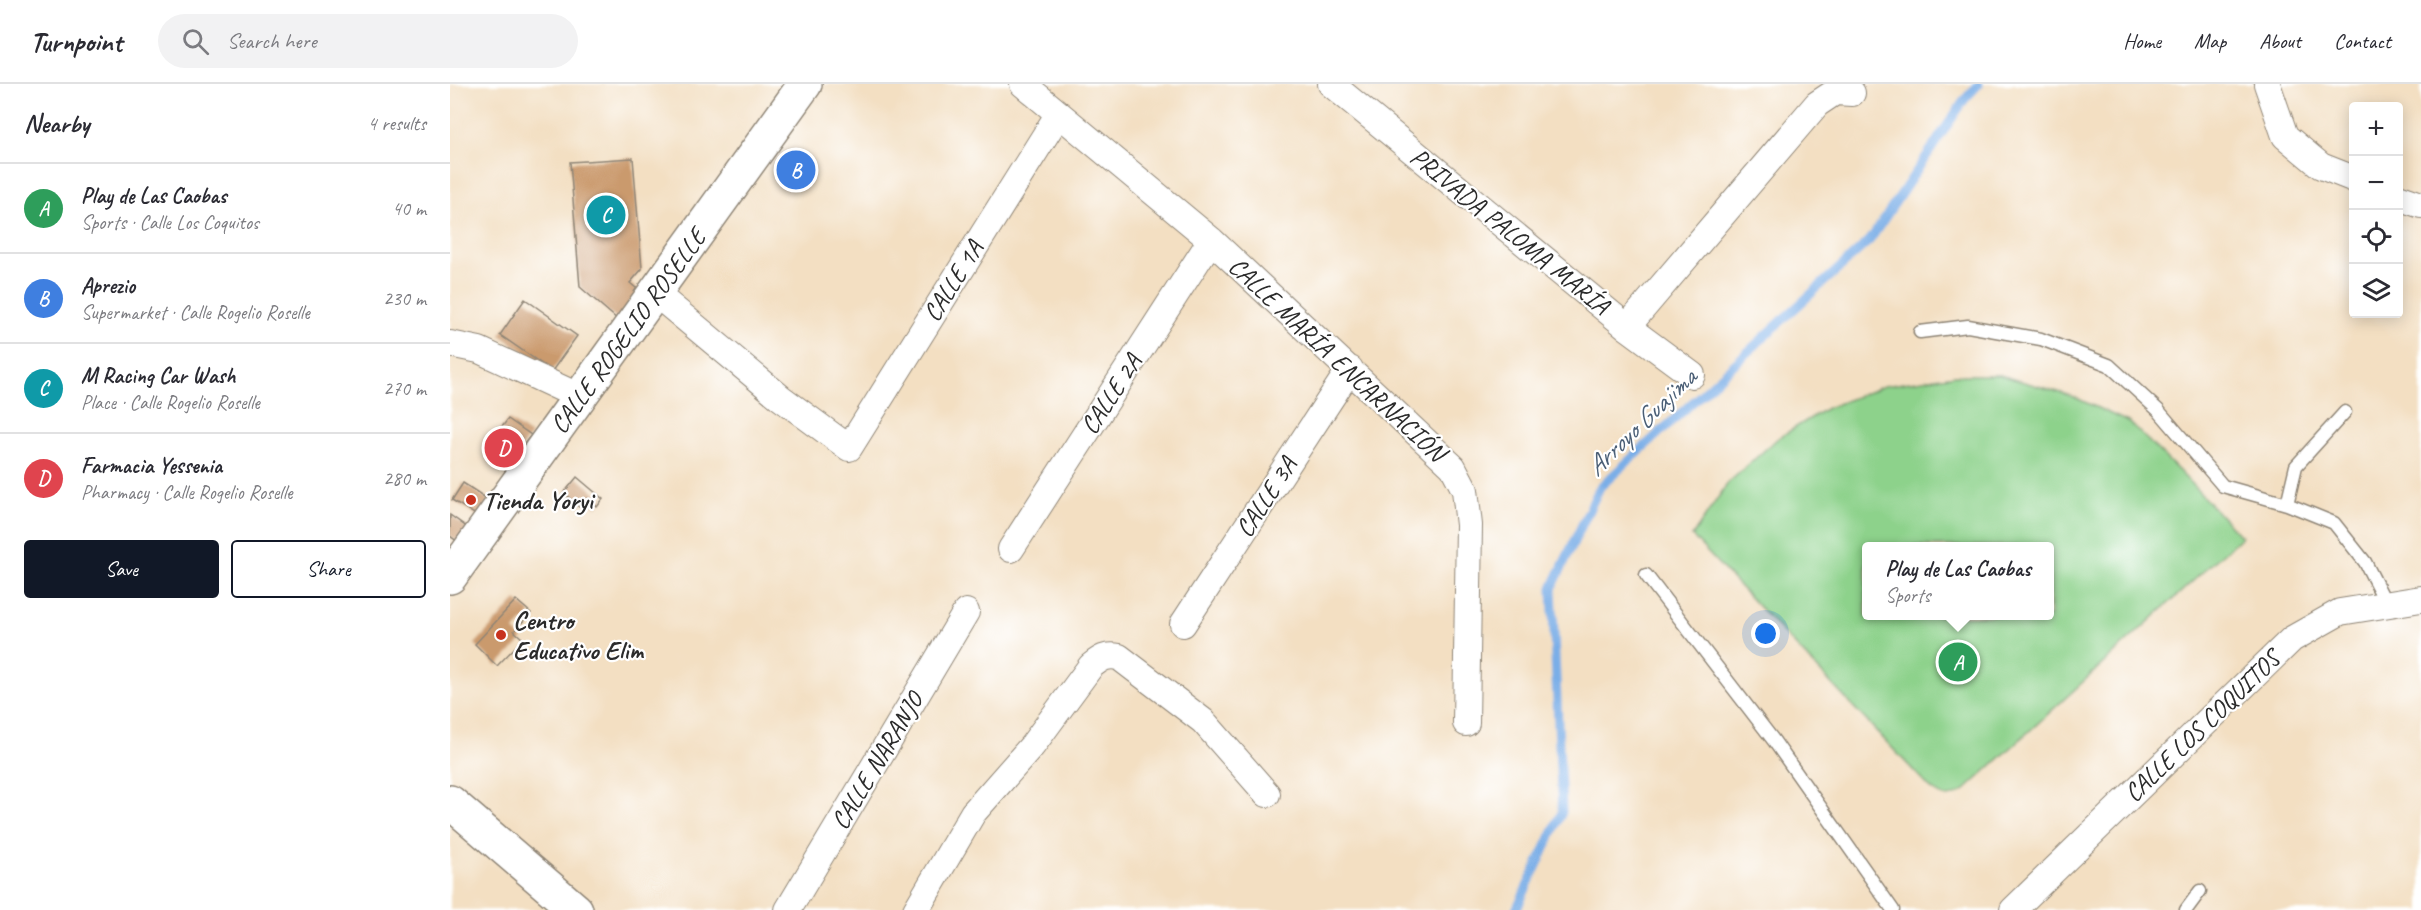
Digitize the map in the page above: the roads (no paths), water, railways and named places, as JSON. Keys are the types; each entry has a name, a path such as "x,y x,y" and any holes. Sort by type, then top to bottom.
{"street":[{"name":"CALLE ROGELIO ROSELLE","path":"450,577 805,84"},
{"name":"CALLE MARÍA ENCARNACIÓN","path":"1023,84 1210,240 1453,467 1465,490 1469,573 1466,723"},
{"name":"PRIVADA PALOMA MARÍA","path":"1331,84 1627,327 1692,375"},
{"path":"2267,84 2285,136 2321,166 2349,177"},
{"path":"1627,327 1817,104 1835,92 1852,93"},
{"name":"CALLE 1A","path":"655,293 781,398 849,448 1058,115"},
{"path":"2403,199 2421,205"},
{"name":"CALLE 2A","path":"1011,549 1210,240"},
{"path":"450,344 479,350 580,397"},
{"name":"CALLE 3A","path":"1182,624 1350,369"},
{"name":"CALLE LOS COQUITOS","path":"2013,910 2292,639 2340,612 2421,600"},
{"name":"CALLE NARANJO","path":"788,910 966,612"},
{"path":"916,910 973,813 1032,746 1091,666 1104,657 1119,657 1203,722 1267,794"},
{"path":"450,802 576,910"}],"lane":[{"path":"1920,332 1968,326 2041,339 2109,365 2158,410 2223,486 2287,504 2334,523 2365,562 2386,605"},
{"path":"2287,504 2296,466 2344,412"},
{"path":"1646,575 1774,741 1893,910"},
{"path":"2186,910 2200,891"}],"waterway":[{"name":"Arroyo Guajima","path":"1516,910 1562,812 1552,588 1600,487 1870,240 1965,99 1979,84"}],"place":[{"name":"Aprezio","path":"796,170"},
{"name":"M Racing Car Wash","path":"606,215"},
{"name":"Farmacia Yessenia","path":"504,448"},
{"name":"Tienda Yoryi","path":"471,500"},
{"name":"Centro Educativo Elim","path":"501,635"},
{"name":"Play de Las Caobas","path":"1958,662"}]}
